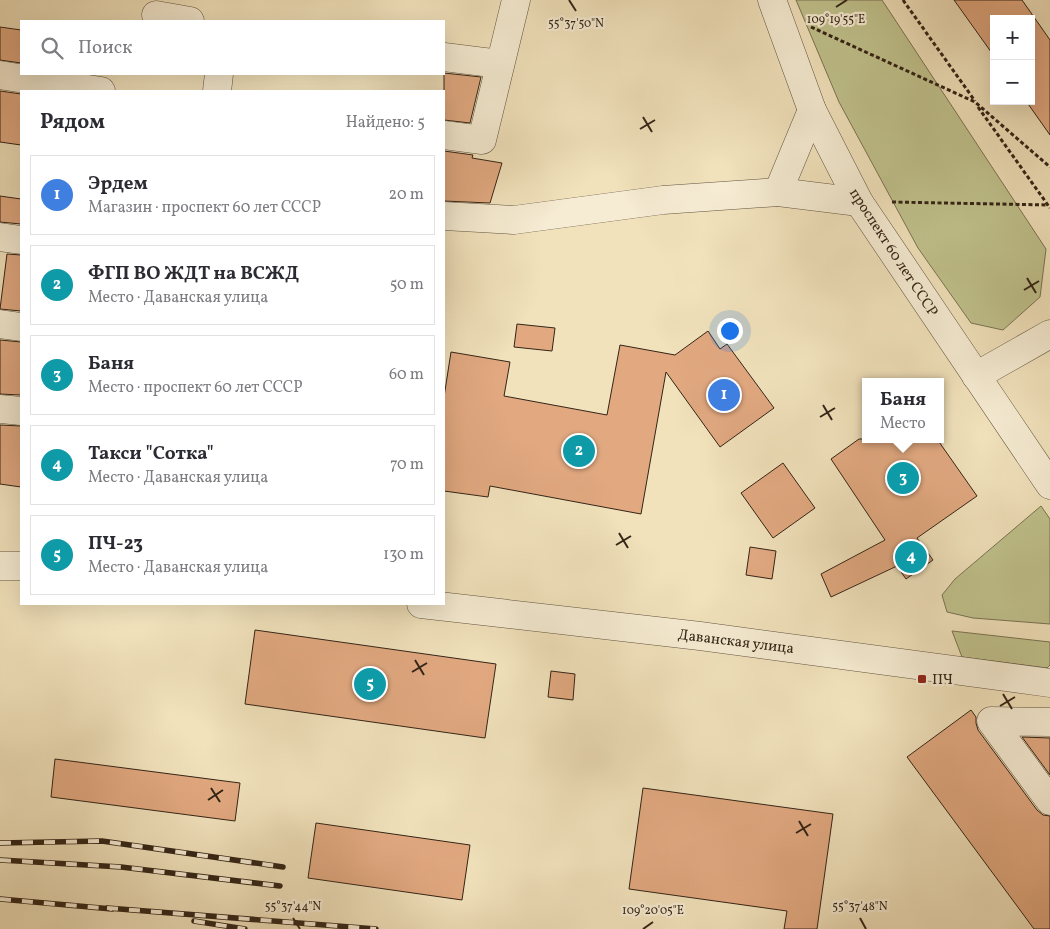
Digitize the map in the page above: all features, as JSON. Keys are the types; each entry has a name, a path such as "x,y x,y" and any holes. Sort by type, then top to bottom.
{"street":[{"path":"445,135 482,140 516,0"},
{"name":"проспект 60 лет СССР","path":"775,6 812,110 859,202 1050,485"},
{"path":"156,15 184,20"},
{"path":"445,57 500,64"},
{"path":"0,75 95,90"},
{"path":"216,90 219,75"},
{"path":"778,192 812,110"},
{"path":"445,216 514,220 663,200 778,192 859,202"},
{"path":"0,324 20,327"},
{"path":"976,376 1050,334"},
{"path":"0,409 20,411"},
{"path":"0,566 20,566"},
{"name":"Даванская улица","path":"429,605 700,636 1050,683"},
{"path":"1050,722 991,721 1050,801"}],"path":[{"path":"903,0 1049,206"},
{"path":"775,6 975,102 1050,167"},
{"path":"859,202 1049,206"}],"green space":[{"path":"796,0 882,0 1046,249 1040,297 1003,330 971,323 918,248 839,102"},
{"path":"1041,506 1050,519 1050,624 973,618 947,612 942,595 955,579"},
{"path":"952,631 1050,642 1050,665 1047,668 962,657"}],"building":[{"path":"954,0 1022,0 1032,15 990,15 990,50"},
{"path":"1035,19 1050,40 1050,135 1029,105 1035,105"},
{"path":"0,27 20,30 20,63 0,60"},
{"path":"445,73 481,77 470,123 445,120"},
{"path":"0,91 20,94 20,145 0,142"},
{"path":"445,151 473,155 472,158 502,163 490,203 445,201"},
{"path":"0,196 20,199 20,224 0,222"},
{"path":"7,254 20,255 20,311 0,309"},
{"path":"517,324 555,328 552,351 514,347"},
{"path":"708,331 720,349 727,344 774,408 720,447 666,372 641,514 490,486 488,497 445,491 445,391 451,352 510,362 504,396 607,415 620,345 675,355"},
{"path":"0,340 20,342 20,395 0,394"},
{"path":"0,425 20,426 20,487 0,484"},
{"path":"859,439 862,439 862,443 940,443 977,496 917,538 933,560 906,579 897,566 831,597 821,574 885,540 831,459"},
{"path":"783,463 815,508 773,538 741,493"},
{"path":"750,547 776,551 772,579 746,575"},
{"path":"255,630 496,664 485,738 245,704"},
{"path":"551,671 575,674 573,700 548,697"},
{"path":"971,710 976,717 978,730 1037,810 1043,815 1050,816 1050,929 1034,929 907,757"},
{"path":"1022,737 1050,738 1050,775"},
{"path":"55,759 240,783 235,821 51,797"},
{"path":"643,788 833,814 817,929 784,929 787,911 629,889"},
{"path":"316,823 470,845 462,900 308,878"}],"railway":[{"path":"0,843 102,841 283,867"},
{"path":"0,860 121,867 280,886"},
{"path":"0,899 112,909"},
{"path":"107,908 376,929"},
{"path":"194,921 245,929"}],"place":[{"name":"Эрдем","path":"724,395"},
{"name":"ФГП ВО ЖДТ на ВСЖД","path":"579,451"},
{"name":"Баня","path":"903,478"},
{"name":"Такси \"Сотка\"","path":"911,557"},
{"name":"ПЧ","path":"922,679"},
{"name":"ПЧ-23","path":"370,684"}]}
